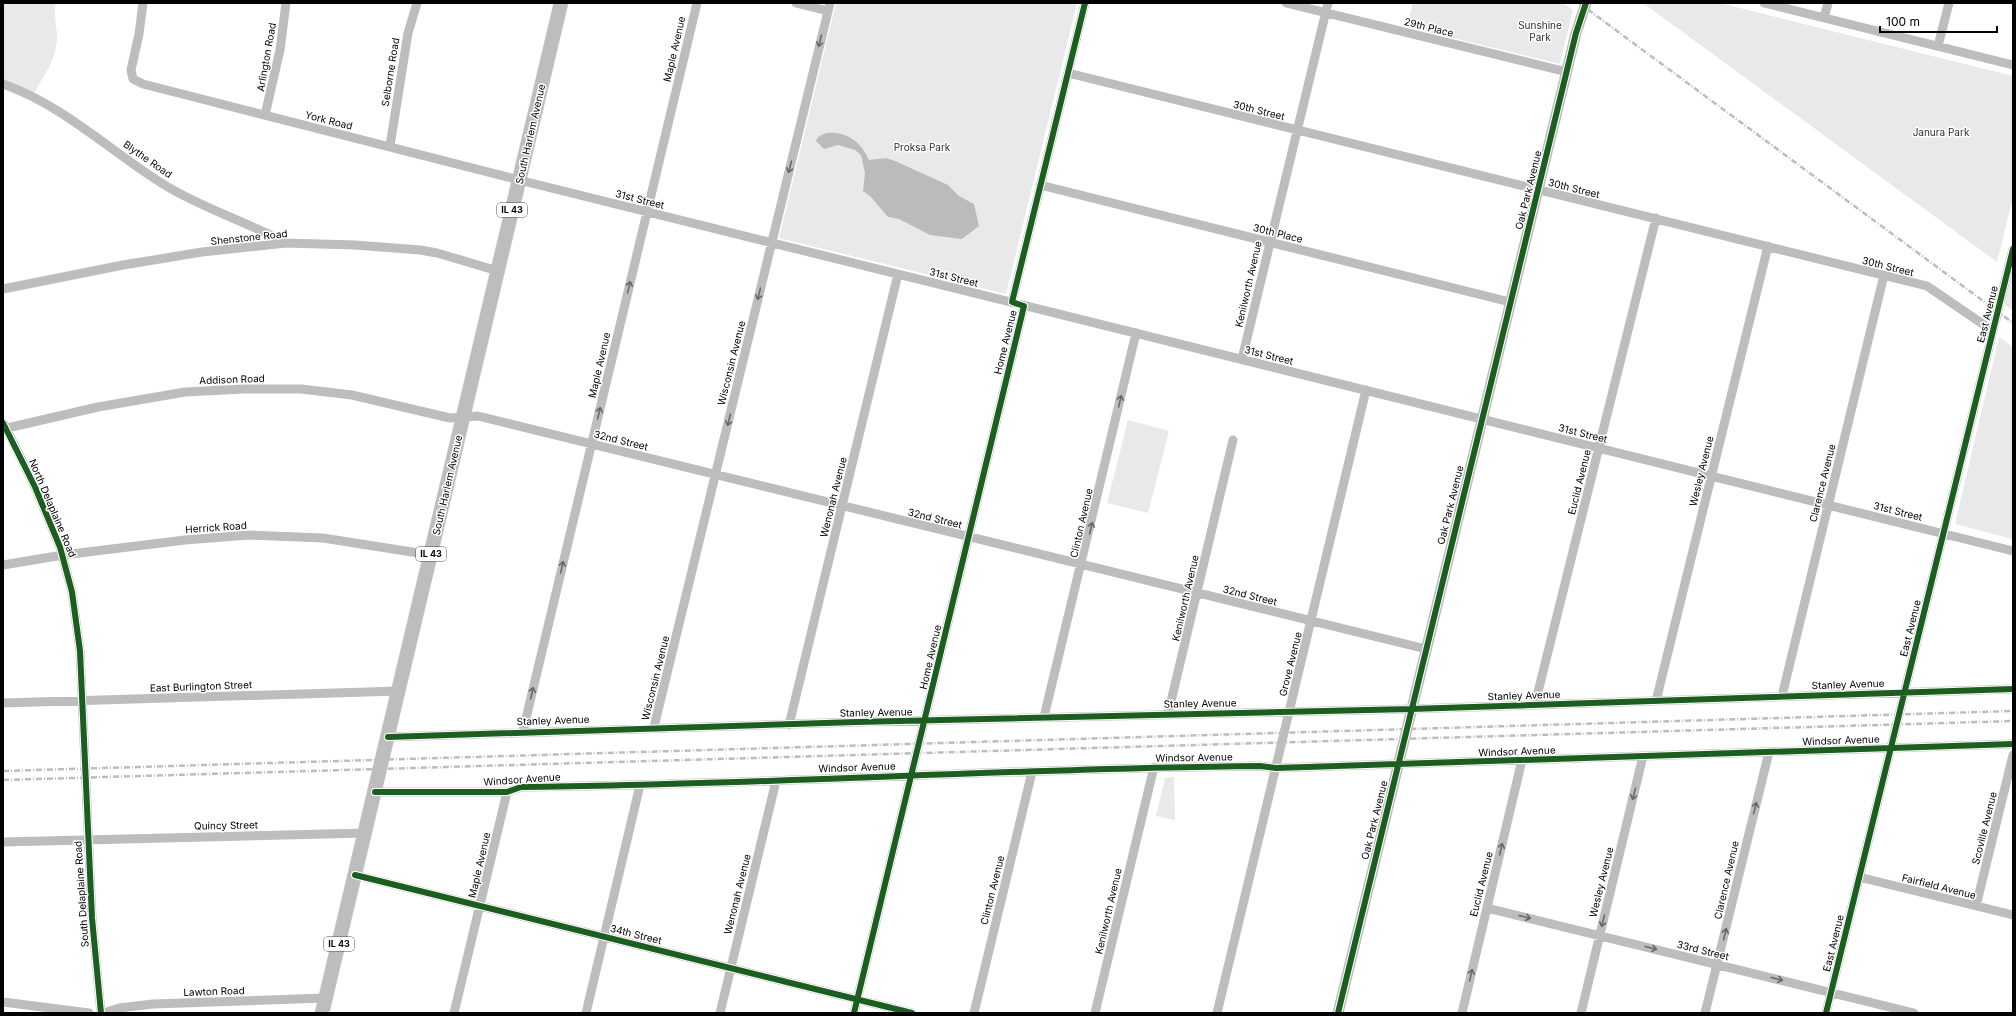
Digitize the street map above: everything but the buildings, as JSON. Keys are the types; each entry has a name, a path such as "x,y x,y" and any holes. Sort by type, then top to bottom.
{"main road":[{"name":"South Harlem Avenue","path":"322,1013 561,3"}],"street":[{"name":"York Road","path":"142,3 139,34 131,70 133,79 143,84 519,180"},
{"name":"Arlington Road","path":"265,115 280,50 286,3"},
{"name":"Selborne Road","path":"390,146 408,33 417,3"},
{"name":"Maple Avenue","path":"523,731 696,3"},
{"path":"796,3 829,7"},
{"name":"Home Avenue","path":"1012,302 1085,3"},
{"name":"29th Place","path":"1286,3 1567,72"},
{"name":"Kenilworth Avenue","path":"1242,360 1269,242 1328,3"},
{"name":"Oak Park Avenue","path":"1576,33 1576,15 1579,3"},
{"name":"Oak Park Avenue","path":"1338,1013 1576,33 1586,3"},
{"path":"1764,3 2013,65"},
{"path":"1824,18 1828,3"},
{"path":"1938,46 1949,3"},
{"name":"Wisconsin Avenue","path":"654,727 829,7"},
{"name":"30th Street","path":"1068,73 1927,286 1993,331"},
{"name":"Blythe Road","path":"3,84 36,99 76,123 163,184 225,215 262,230 286,243"},
{"name":"31st Street","path":"519,180 2013,551"},
{"name":"30th Place","path":"1040,185 1510,302"},
{"name":"Euclid Avenue","path":"1535,704 1656,218"},
{"name":"Shenstone Road","path":"3,288 123,265 188,255 286,243 355,245 420,250 437,253 498,272"},
{"name":"Wesley Avenue","path":"1656,700 1768,246"},
{"name":"East Avenue","path":"1826,1013 2013,249"},
{"name":"Wenonah Avenue","path":"789,725 898,274"},
{"name":"Clarence Avenue","path":"1782,696 1884,275"},
{"name":"Home Avenue","path":"854,1013 1024,306"},
{"name":"Clinton Avenue","path":"1044,717 1082,566 1136,333"},
{"name":"Addison Road","path":"4,426 98,407 185,392 244,389 301,389 352,395 450,418 464,416"},
{"name":"Grove Avenue","path":"1217,1013 1366,390"},
{"name":"32nd Street","path":"464,416 478,416 1082,566 1426,649"},
{"name":"North Delaplaine Road","path":"4,426 34,487 63,555 72,592 80,651 85,773"},
{"name":"Kenilworth Avenue","path":"1168,714 1233,440"},
{"name":"Herrick Road","path":"3,565 63,555 185,540 250,536 323,538 431,555"},
{"name":"Stanley Avenue","path":"388,737 654,727 789,725 1044,717 1411,709 2013,688"},
{"name":"East Burlington Street","path":"3,703 399,691"},
{"name":"Windsor Avenue","path":"375,792 507,792 521,787 776,781 1154,767 1260,766 1276,768 1397,765 2013,744"},
{"name":"Clarence Avenue","path":"1705,1013 1768,752"},
{"name":"Scoville Avenue","path":"1976,906 2013,755"},
{"name":"Wesley Avenue","path":"1581,1013 1643,756"},
{"name":"Euclid Avenue","path":"1462,1013 1522,760"},
{"name":"Kenilworth Avenue","path":"1095,1013 1154,767"},
{"name":"Clinton Avenue","path":"974,1013 1032,772"},
{"name":"South Delaplaine Road","path":"85,773 92,918 102,1013"},
{"name":"Wenonah Avenue","path":"720,1013 776,781"},
{"path":"586,1013 640,785"},
{"name":"Maple Avenue","path":"454,1013 507,792"},
{"name":"Quincy Street","path":"3,842 365,833"},
{"name":"34th Street","path":"355,875 912,1013"},
{"name":"Fairfield Avenue","path":"1860,877 2013,915"},
{"name":"33rd Street","path":"1487,908 1914,1013"},
{"name":"Lawton Road","path":"102,1013 119,1008 153,1004 326,998"},
{"path":"3,1002 89,1013"}],"green space":[{"path":"3,3 56,3 55,16 57,37 55,52 34,93 3,80"},
{"name":"Proksa Park","path":"836,3 1077,3 1006,294 779,238"},
{"name":"Sunshine Park","path":"1413,3 1564,3 1573,10 1560,64 1407,27"},
{"name":"Janura Park","path":"1643,3 1720,3 2013,76 2013,197 1997,262"},
{"path":"2013,267 2013,311 2004,304"},
{"path":"1999,337 2013,347 2013,539 1955,524"},
{"path":"1128,420 1169,431 1148,513 1107,503"},
{"path":"1174,777 1175,820 1156,816 1165,778"}],"shaded area":[{"path":"826,133 840,134 852,139 862,148 869,160 886,158 948,185 959,196 974,204 979,226 962,239 930,235 899,219 888,217 871,197 863,191 865,173 861,155 855,150 838,145 824,149 816,141 818,137"}],"railway":[{"path":"1579,3 2013,323"},
{"path":"3,771 2013,711"},
{"path":"3,780 2013,721"}],"cycle path":[{"path":"854,1013 1024,306 1012,302 1085,3"},
{"path":"1338,1013 1576,33 1586,3"},
{"path":"1826,1013 2013,249"},
{"path":"3,423 35,487 60,547 72,592 80,651 92,918 101,1013"},
{"path":"388,737 856,722 1411,709 2013,689"},
{"path":"375,792 507,792 521,787 613,786 1167,767 1260,766 1276,768 2013,744"},
{"path":"355,875 912,1013"}]}
